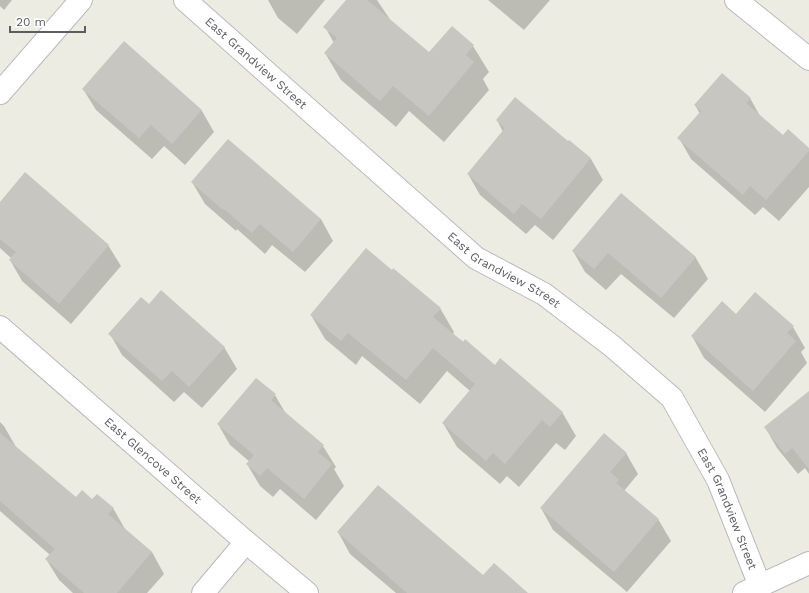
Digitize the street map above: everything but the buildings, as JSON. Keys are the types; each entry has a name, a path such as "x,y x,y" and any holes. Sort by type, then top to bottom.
{"street":[{"path":"2,86 81,0"},
{"name":"East Grandview Street","path":"185,0 476,258 544,294 612,346 672,398 718,480 752,590"},
{"path":"736,0 809,60"},
{"name":"East Glencove Street","path":"0,327 246,542 307,593"},
{"path":"203,593 246,542"},
{"path":"752,590 809,563"}]}
